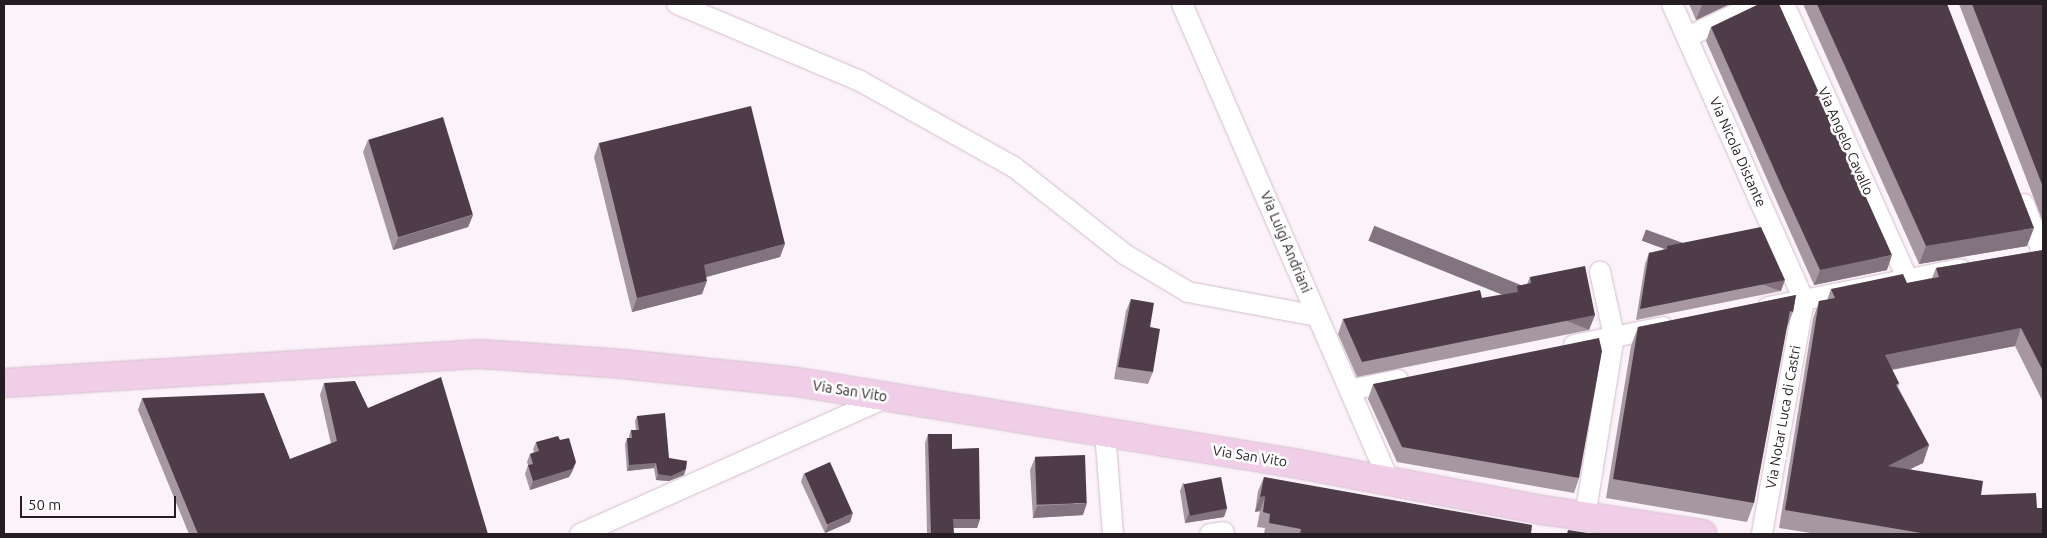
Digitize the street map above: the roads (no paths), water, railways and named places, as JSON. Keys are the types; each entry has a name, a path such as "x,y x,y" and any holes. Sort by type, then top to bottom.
{"street":[{"path":"677,4 860,80 1014,167 1126,255 1188,292 1317,316"},
{"name":"Via Luigi Andriani","path":"1182,4 1389,481"},
{"name":"Via Nicola Distante","path":"1672,4 1804,300"},
{"path":"1687,37 1757,4"},
{"name":"Via Angelo Cavallo","path":"1784,4 1907,278"},
{"path":"2018,189 2037,255"},
{"path":"1747,311 1975,266"},
{"path":"1585,517 1614,336 1600,272"},
{"name":"Via Notar Luca di Castri","path":"1762,534 1804,300"},
{"path":"1552,349 1681,324"},
{"name":"Via San Vito","path":"4,383 480,354 623,364 797,382 1105,432 1585,517 1702,534"},
{"path":"1350,390 1417,376"},
{"path":"580,534 888,397"},
{"path":"1105,432 1113,534"}]}
